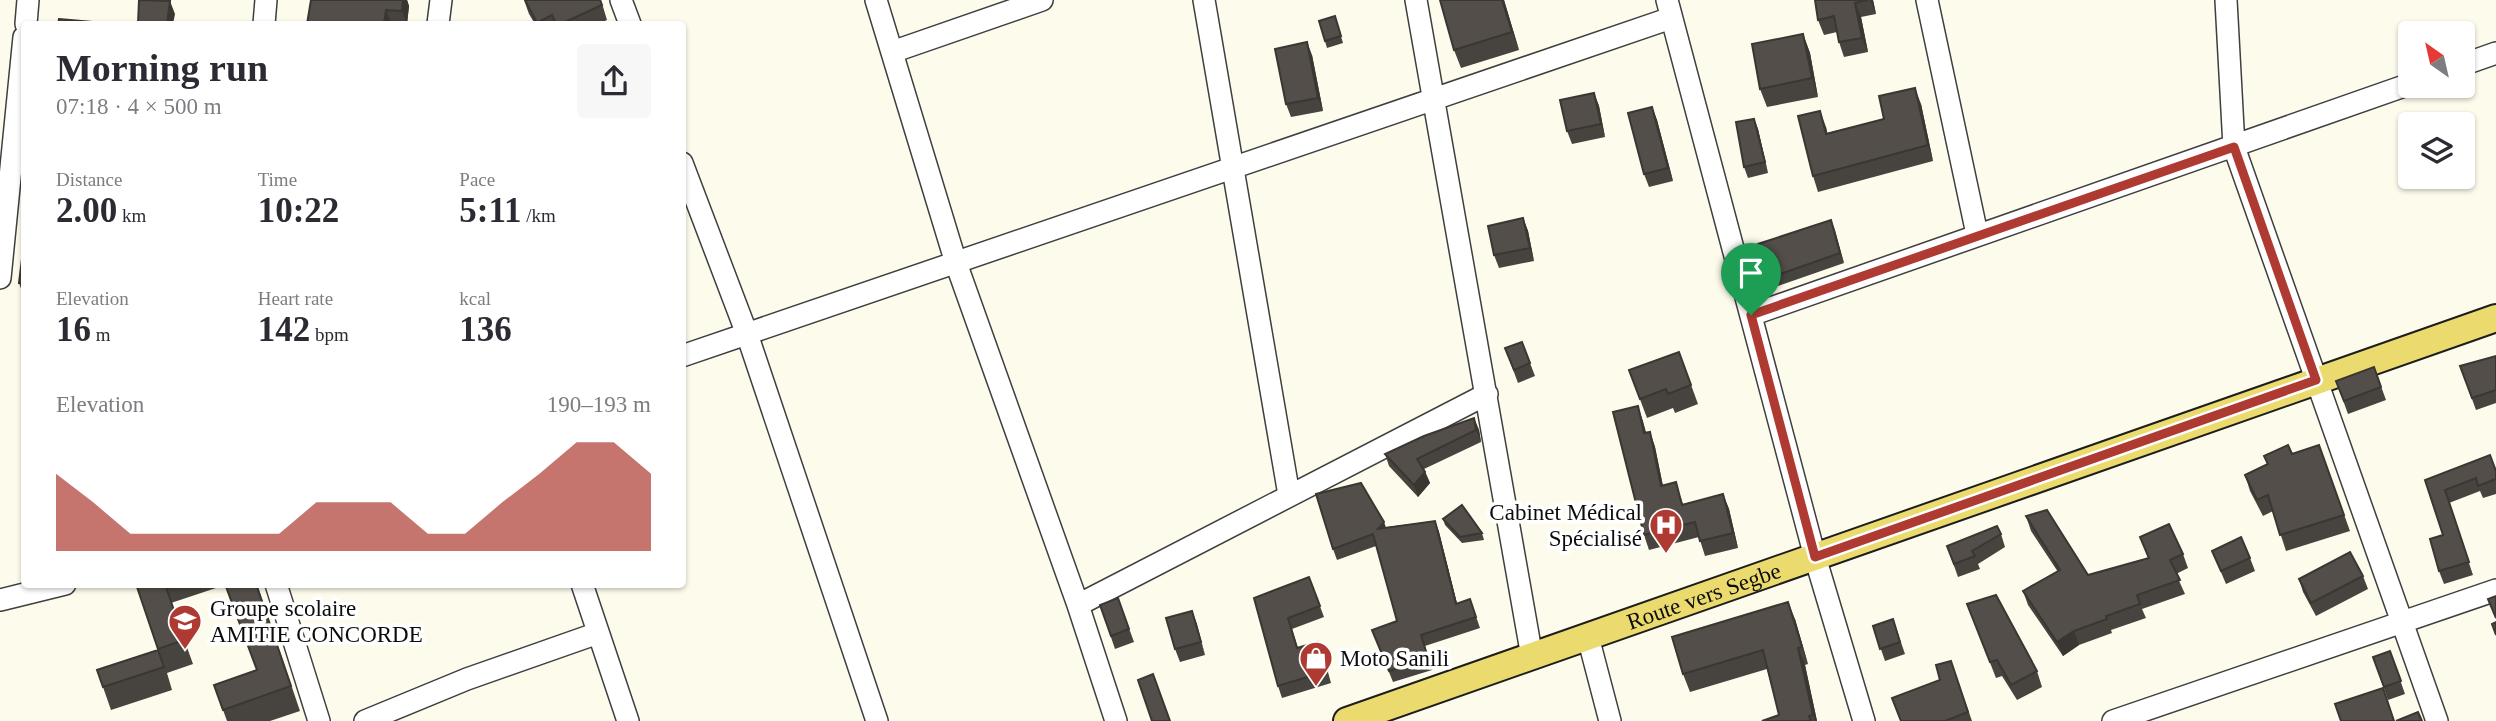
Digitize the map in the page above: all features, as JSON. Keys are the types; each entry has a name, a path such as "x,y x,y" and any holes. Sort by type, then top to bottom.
{"main road":[{"name":"Route vers Segbe","path":"1355,720 2496,318"}],"street":[{"path":"26,21 28,0"},
{"path":"264,21 266,0"},
{"path":"438,21 441,0"},
{"path":"621,0 629,21"},
{"path":"876,0 956,262 1078,605 1116,721"},
{"path":"892,52 1042,0"},
{"path":"1204,0 1289,495"},
{"path":"1416,0 1532,657"},
{"path":"1927,0 1978,234"},
{"path":"2226,0 2234,147 2437,721"},
{"path":"686,355 1435,99 1669,9 1815,557 1864,721"},
{"path":"2475,60 2496,53"},
{"path":"0,278 21,67"},
{"path":"1751,315 2398,88"},
{"path":"686,174 747,334 877,721"},
{"path":"1078,605 1487,394"},
{"path":"0,600 49,588"},
{"path":"277,588 319,721"},
{"path":"583,588 628,721"},
{"path":"2113,721 2496,590"},
{"path":"365,721 467,679 598,633"},
{"path":"1588,637 1610,721"}],"building":[{"path":"139,0 170,1 167,21 138,21"},
{"path":"311,0 403,0 402,11 386,10 384,21 308,21"},
{"path":"525,0 600,0 602,5 567,21 555,21 552,15 536,21"},
{"path":"1440,0 1502,0 1512,32 1454,50"},
{"path":"1815,0 1868,0 1855,3 1862,38 1839,42 1834,16 1818,20"},
{"path":"1335,16 1341,36 1325,41 1319,21"},
{"path":"1803,34 1812,78 1760,89 1752,44"},
{"path":"1307,42 1318,98 1286,104 1275,49"},
{"path":"1915,88 1928,145 1813,176 1798,116 1820,111 1826,134 1884,119 1879,96"},
{"path":"1594,93 1601,124 1567,131 1560,100"},
{"path":"1652,107 1668,168 1644,174 1628,113"},
{"path":"1754,119 1765,162 1744,167 1736,122"},
{"path":"1523,218 1530,248 1494,255 1488,226"},
{"path":"1831,220 1840,253 1769,278 1758,244"},
{"path":"1522,342 1530,363 1514,370 1505,348"},
{"path":"1679,352 1691,385 1668,394 1666,389 1640,399 1629,370"},
{"path":"2496,356 2496,390 2472,398 2460,366"},
{"path":"2374,367 2381,387 2344,401 2336,381"},
{"path":"1638,406 1644,433 1650,432 1661,486 1676,482 1682,505 1723,494 1733,533 1700,541 1695,522 1644,535 1613,412"},
{"path":"1474,418 1476,430 1417,459 1425,472 1414,485 1385,454 1424,436"},
{"path":"2288,445 2292,454 2319,445 2344,515 2280,535 2268,495 2257,500 2245,475 2268,464 2264,456"},
{"path":"2490,455 2496,479 2478,486 2476,478 2445,490 2469,562 2439,571 2430,539 2443,535 2425,480"},
{"path":"1361,483 1384,522 1378,529 1435,521 1456,604 1470,599 1476,617 1421,635 1428,658 1389,671 1372,630 1397,621 1373,534 1333,549 1316,494"},
{"path":"1462,505 1482,533 1460,537 1443,519"},
{"path":"2047,510 2088,575 2149,558 2140,537 2169,524 2183,554 2170,560 2180,580 2137,595 2140,604 2106,616 2107,619 2074,631 2057,642 2023,591 2060,570 2026,516"},
{"path":"1997,526 2001,534 1972,551 1975,556 1954,564 1947,546"},
{"path":"2241,537 2250,558 2221,571 2212,551"},
{"path":"2350,552 2363,576 2311,603 2299,579"},
{"path":"1309,577 1320,606 1288,618 1297,648 1318,642 1327,671 1278,686 1254,598"},
{"path":"137,588 166,588 184,640 158,649"},
{"path":"226,588 257,588 291,686 223,710 214,685 257,670"},
{"path":"1996,595 2037,671 2011,685 1997,660 1990,662 1967,604"},
{"path":"2496,596 2496,618 2488,599"},
{"path":"1118,598 1129,629 1111,636 1100,605"},
{"path":"1788,602 1802,647 1798,648 1813,715 1809,716 1811,721 1762,721 1779,715 1763,650 1683,674 1672,637"},
{"path":"1192,611 1201,642 1175,649 1166,618"},
{"path":"1893,619 1900,642 1880,649 1873,626"},
{"path":"158,650 164,667 103,687 97,670"},
{"path":"2390,651 2401,681 2384,687 2373,657"},
{"path":"1951,661 1968,712 1945,721 1901,721 1892,698 1940,680 1936,665"},
{"path":"1153,674 1170,721 1152,721 1138,680"},
{"path":"2383,688 2394,721 2341,721 2335,704"},
{"path":"2418,712 2422,721 2396,721"}],"place":[{"name":"Cabinet Médical Spécialisé","path":"1666,555"},
{"name":"Groupe scolaire AMITIE CONCORDE","path":"185,651"},
{"name":"Moto Sanili","path":"1316,688"}],"route":[{"path":"2234,147 2316,380 1815,557 1751,315 2234,147"}]}
